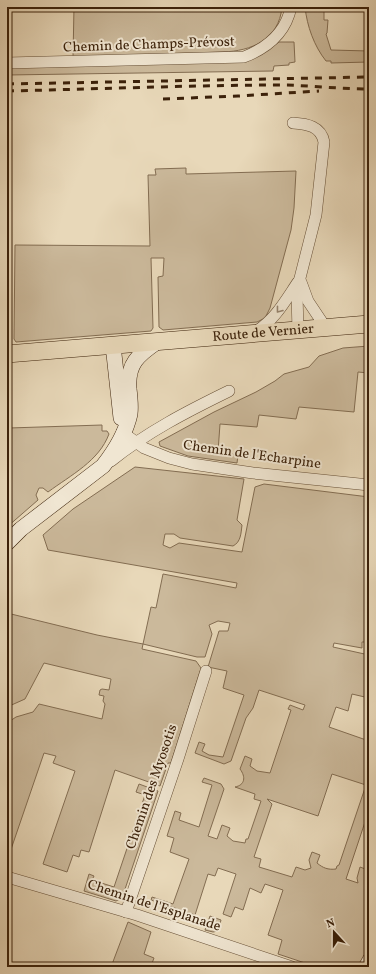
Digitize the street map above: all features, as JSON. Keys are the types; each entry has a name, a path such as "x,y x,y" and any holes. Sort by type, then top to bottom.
{"main road":[{"name":"Route de Vernier","path":"7,354 369,324"}],"street":[{"name":"Chemin de Champs-Prévost","path":"7,64 244,57 259,51 278,35 288,19 291,7"},
{"path":"293,123 306,124 317,130 321,133 324,142 316,215 300,278 297,301 298,331"},
{"path":"300,278 308,301 326,328"},
{"path":"249,335 269,322 280,311 300,278"},
{"path":"102,466 111,455 130,413 129,382 133,364 142,352 157,342"},
{"path":"113,346 122,432"},
{"path":"7,543 21,529 135,442 193,409 229,391"},
{"name":"Chemin de l'Echarpine","path":"122,432 144,448 169,458 192,464 253,473 369,485"},
{"name":"Chemin des Myosotis","path":"126,912 206,671"},
{"name":"Chemin de l'Esplanade","path":"7,877 126,912 292,967"},
{"path":"364,967 369,958"}],"shaded area":[{"path":"74,7 282,7 280,18 275,28 269,35 262,42 244,49 223,52 73,57"},
{"path":"305,7 320,7 320,10 324,11 324,20 328,20 326,34 331,50 369,51 369,62 331,63 331,61 326,61 312,36 307,21"},
{"path":"279,42 294,42 295,62 289,63 289,65 274,66 273,71 7,75 7,67 259,55"},
{"path":"186,168 186,174 296,171 291,230 270,308 265,318 257,322 163,330 159,327 158,277 163,276 164,258 151,258 153,328 151,331 16,342 14,339 15,245 150,246 148,175 156,175 155,169"},
{"path":"369,346 369,373 358,372 354,412 299,407 296,419 259,415 257,427 220,424 218,452 238,455 237,463 188,456 160,446 159,442 214,412 256,392 284,374 309,367 319,356 343,348"},
{"path":"7,414 9,428 102,425 102,431 107,431 109,434 98,452 83,467 48,492 43,488 39,488 36,495 38,500 7,527"},
{"path":"135,467 244,479 237,520 242,525 240,537 236,544 233,546 180,538 174,534 165,534 163,545 170,548 179,543 242,552 255,487 264,484 369,497 369,642 362,642 362,648 334,643 333,647 369,655 369,698 352,694 348,711 336,707 329,727 369,741 369,810 346,879 358,883 357,878 360,867 368,870 365,879 369,882 369,947 357,967 317,967 278,954 282,940 268,935 283,890 265,884 261,893 250,888 243,910 235,907 231,917 223,914 236,874 218,868 215,876 208,874 195,915 151,900 152,897 173,904 189,859 170,852 174,838 167,836 175,811 181,813 179,820 199,827 212,785 202,782 204,778 221,784 224,789 208,836 217,839 222,825 230,828 227,836 233,841 245,843 246,839 248,839 261,801 254,799 255,794 235,787 243,783 244,780 240,769 245,756 252,759 250,766 257,771 270,773 291,710 288,709 290,705 303,710 305,705 259,690 253,708 246,718 231,761 224,764 195,753 199,742 205,744 202,751 209,755 223,757 244,695 223,688 227,671 208,667 219,631 228,631 230,623 218,621 209,625 212,634 205,657 197,657 143,644 151,607 156,608 163,574 236,588 237,583 48,550 43,535 73,509","holes":["332,774 366,785 339,865 336,869 328,869 319,865 317,863 320,855 312,852 309,860 311,868 305,870 296,867 292,877 259,867 261,859 254,857 272,804 267,799 318,816"]},
{"path":"7,613 97,635 143,644 142,649 196,661 201,668 171,763 168,763 160,786 115,770 89,852 81,850 79,857 73,855 67,872 43,864 75,771 53,763 56,756 44,753 7,861 7,760 11,749 7,747 7,723 16,717 33,712 39,704 102,719 105,704 103,701 104,696 99,695 100,690 109,690 111,679 44,663 25,699 7,707"},
{"path":"139,784 158,791 122,898 116,901 84,891 89,874 94,876 92,880 114,887 145,795 136,792"},
{"path":"210,916 221,920 218,931 213,932 205,930"},
{"path":"128,922 151,932 144,954 154,958 151,966 153,967 111,967"}],"railway":[{"path":"7,84 369,77"},
{"path":"7,91 252,85 369,89"},
{"path":"163,99 319,91"}]}
